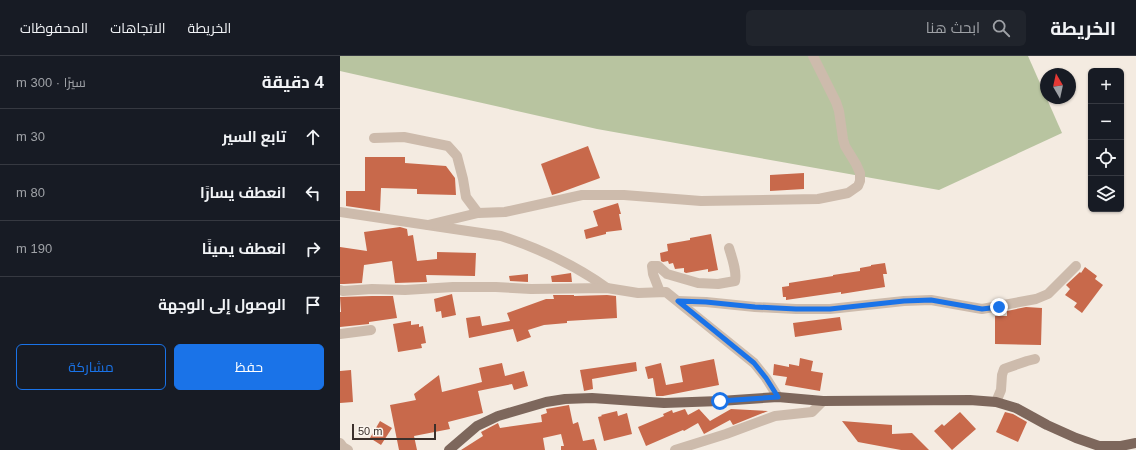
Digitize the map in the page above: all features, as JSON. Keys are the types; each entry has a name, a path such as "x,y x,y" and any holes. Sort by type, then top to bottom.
{"main road":[{"path":"449,450 478,426 498,416 546,402 565,399 592,398 664,403 778,397 824,401 948,399 996,402 1016,408 1047,425 1099,446 1121,446 1136,443"}],"street":[{"path":"428,225 478,213 506,212 582,195 624,195 701,201 818,199 848,192 858,186 860,181 860,173 845,146 836,102 813,56"},
{"path":"374,138 404,137 448,146 457,156 466,197 478,213"},
{"path":"340,212 501,236 542,251 593,278 607,288"},
{"path":"660,292 653,274 652,266 658,266 667,274 698,283 718,284 735,281 735,270 729,248"},
{"path":"678,301 755,307 830,309 904,301 931,300 982,309 1036,299 1048,294 1076,266"},
{"path":"340,290 405,290 453,287 496,287 532,289 607,288 638,292 666,292 754,363 778,397"},
{"path":"340,334 371,330"},
{"path":"996,402 1001,390 1004,369 1035,359"},
{"path":"675,450 726,434 774,416 812,412 824,401"},
{"path":"340,443 348,450"}],"green space":[{"path":"340,56 1028,56 1040,83 1040,104 1049,104 1062,133 939,190 597,129 340,71"}],"building":[{"path":"588,146 600,178 552,195 541,164"},
{"path":"365,157 405,157 405,163 446,166 455,178 456,195 417,194 417,189 381,188 380,211 346,206 346,191 365,191"},
{"path":"804,173 804,189 770,191 770,175"},
{"path":"618,203 621,214 619,214 622,230 606,232 606,234 586,239 584,230 598,226 593,211"},
{"path":"400,227 407,229 408,236 413,235 417,261 437,259 437,252 476,253 475,276 426,275 427,282 395,283 392,261 364,265 362,283 340,284 340,247 367,251 364,232"},
{"path":"711,234 718,270 708,272 708,269 686,273 684,272 684,268 675,269 673,263 669,264 668,261 661,261 660,253 668,251 667,244"},
{"path":"885,263 887,274 883,274 885,287 841,294 841,292 786,300 786,297 783,297 782,287 789,286 789,283 860,271 860,268"},
{"path":"1085,267 1097,276 1095,279 1103,285 1082,313 1074,307 1077,303 1065,295 1070,289 1066,285 1080,272 1081,273"},
{"path":"571,273 572,282 552,282 551,276"},
{"path":"528,274 528,282 510,281 509,276"},
{"path":"452,294 456,315 442,318 441,311 436,312 434,299"},
{"path":"553,295 616,296 617,318 567,321 567,323 544,325 528,330 531,337 517,342 513,329 469,338 466,318 480,316 482,326 510,321 507,313 546,299 554,299"},
{"path":"393,296 397,318 369,322 369,324 340,327 340,297"},
{"path":"1026,307 1042,308 1041,345 995,344 995,316 1007,316 1007,311"},
{"path":"840,317 842,330 795,337 793,323"},
{"path":"411,321 411,325 419,324 419,327 423,326 426,343 421,344 422,348 398,352 393,324"},
{"path":"800,358 813,361 811,371 823,373 820,391 785,385 787,377 773,375 774,364 789,367 789,364 799,366"},
{"path":"714,359 719,385 663,396 656,396 653,378 648,379 645,367 661,363 666,385 683,382 680,366"},
{"path":"636,362 637,371 592,379 593,389 584,391 580,370"},
{"path":"502,363 505,376 524,371 528,386 514,390 512,384 478,391 483,413 448,422 450,429 414,436 417,450 399,450 390,405 416,400 414,394 439,375 442,392 482,382 479,368"},
{"path":"351,370 353,402 340,403 340,371"},
{"path":"569,405 573,424 578,422 583,441 594,439 597,450 561,450 561,446 564,446 561,434 543,438 545,450 461,450 483,436 481,432 498,423 500,428 542,422 541,415 547,413 546,409"},
{"path":"685,409 688,415 699,409 710,421 731,409 768,411 733,425 730,420 704,434 698,423 684,431 683,430 646,446 638,427 664,416 663,414 672,410 673,413"},
{"path":"617,411 618,416 627,413 632,434 604,441 598,417"},
{"path":"960,412 976,429 952,450 934,431 942,424 944,426"},
{"path":"1005,412 1013,414 1027,422 1018,442 996,432"},
{"path":"380,421 392,428 381,445 370,438"},
{"path":"842,421 892,425 892,434 912,433 929,450 901,450 858,442"}],"route":[{"path":"720,401 778,397 754,363 678,301 796,309 847,308 904,301 931,300 982,309 999,307"}]}
